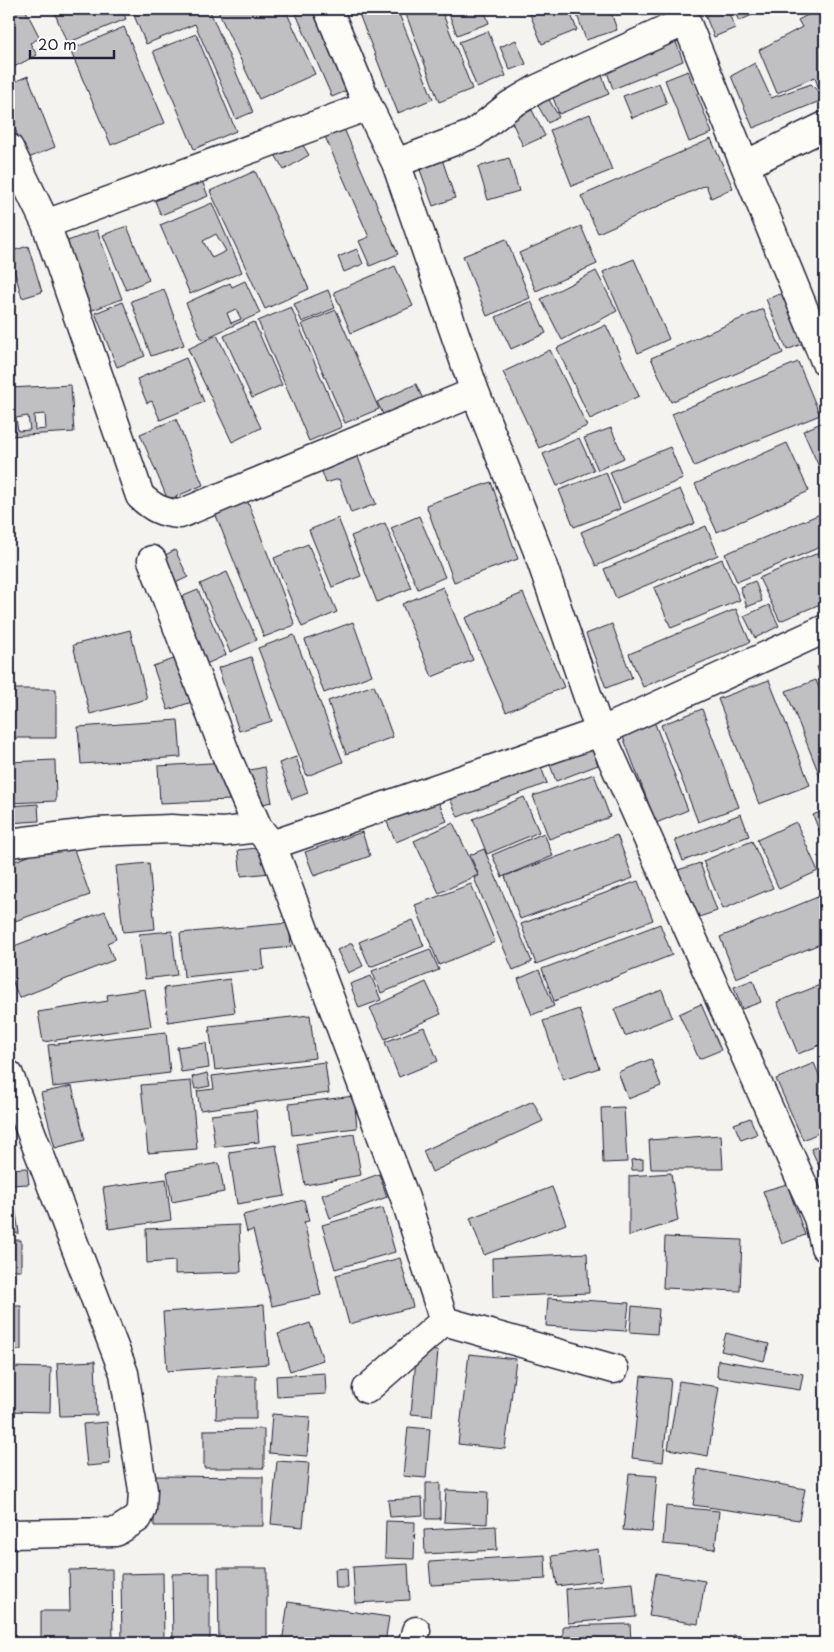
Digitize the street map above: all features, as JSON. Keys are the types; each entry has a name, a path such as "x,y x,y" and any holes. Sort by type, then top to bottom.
{"street":[{"path":"328,9 368,106 396,163 474,392 537,549 600,732 818,1218 825,1247"},
{"path":"396,163 473,134 510,105 683,15 825,361"},
{"path":"46,224 368,106"},
{"path":"745,165 825,126"},
{"path":"9,148 46,224 140,496 152,508 166,513 180,514 474,392"},
{"path":"152,560 227,757 265,836 406,1198 444,1321"},
{"path":"9,843 96,832 171,829 265,836 600,732 825,628"},
{"path":"9,1075 124,1373 143,1490 142,1509 138,1518 116,1532 9,1534"},
{"path":"444,1321 614,1369"},
{"path":"367,1389 444,1321"}],"building":[{"path":"9,9 25,9 40,38 30,43 37,55 12,68 9,62"},
{"path":"53,9 122,9 126,19 67,43"},
{"path":"144,9 209,9 253,112 236,119 195,24 146,44 133,13"},
{"path":"217,9 285,9 315,74 259,99"},
{"path":"294,9 325,9 358,86 332,97"},
{"path":"357,9 397,9 433,99 398,113"},
{"path":"404,9 441,9 472,89 439,102"},
{"path":"447,9 484,9 489,23 457,35"},
{"path":"528,9 569,9 577,30 542,44"},
{"path":"575,9 610,9 617,30 586,40"},
{"path":"641,9 657,9 658,12 643,16"},
{"path":"711,9 727,9 735,28 714,37 704,12"},
{"path":"733,9 765,9 739,21"},
{"path":"817,10 825,28 825,87 819,90 815,77 777,93 759,50 802,27 798,20"},
{"path":"124,27 165,123 111,145 70,50"},
{"path":"488,31 506,76 477,88 459,42"},
{"path":"196,34 236,131 194,149 153,51"},
{"path":"516,40 526,64 510,70 500,47"},
{"path":"676,42 683,61 613,89 606,69"},
{"path":"755,63 771,98 811,84 825,99 753,128 731,76"},
{"path":"688,71 712,133 689,142 665,80"},
{"path":"601,73 609,94 559,114 551,92"},
{"path":"28,76 55,147 26,159 9,112 9,84"},
{"path":"659,83 667,104 632,118 623,96"},
{"path":"545,93 559,117 548,123 534,99"},
{"path":"532,110 545,136 523,146 511,120"},
{"path":"590,114 612,170 572,186 550,130"},
{"path":"342,124 398,254 370,266 359,241 369,237 323,132"},
{"path":"299,139 309,155 284,170 274,153"},
{"path":"711,139 733,188 711,198 706,185 598,233 581,196"},
{"path":"509,158 519,191 488,200 478,167"},
{"path":"442,159 455,198 433,206 419,167"},
{"path":"255,171 309,289 265,309 210,191"},
{"path":"202,181 208,196 161,215 155,201"},
{"path":"212,203 242,272 190,294 160,225","holes":["216,234 226,251 212,258 203,241"]},
{"path":"127,226 149,280 126,290 103,235"},
{"path":"581,226 597,264 536,291 519,253"},
{"path":"97,230 122,299 90,311 65,242"},
{"path":"506,239 530,298 487,316 463,256"},
{"path":"28,246 42,292 22,298 9,252"},
{"path":"357,249 363,264 344,272 338,257"},
{"path":"634,259 669,339 638,353 603,272"},
{"path":"395,266 413,306 351,333 334,292"},
{"path":"596,271 617,311 562,340 541,299"},
{"path":"245,281 260,313 202,340 186,303 230,283 232,287","holes":["236,309 241,319 231,323 227,313"]},
{"path":"164,289 184,345 151,356 131,301"},
{"path":"328,290 335,308 302,322 294,304"},
{"path":"786,292 806,342 787,350 766,299"},
{"path":"531,301 546,333 511,349 496,317"},
{"path":"123,302 145,356 117,367 95,313"},
{"path":"291,307 342,427 309,441 258,321"},
{"path":"763,309 783,353 671,402 651,358"},
{"path":"336,310 379,409 345,423 302,324"},
{"path":"254,322 282,385 252,398 224,336"},
{"path":"606,325 639,396 590,419 557,348"},
{"path":"217,335 261,428 232,442 188,349"},
{"path":"550,350 587,426 539,448 503,372"},
{"path":"186,358 204,402 160,420 152,401 147,403 137,379"},
{"path":"798,362 820,415 694,466 672,414"},
{"path":"416,384 424,401 385,418 377,402"},
{"path":"71,385 74,432 9,436 9,388","holes":["45,414 46,429 35,430 34,415","28,416 30,430 18,431 16,418"]},
{"path":"176,419 203,485 168,500 140,434"},
{"path":"821,423 825,432 825,467 820,469 803,431"},
{"path":"611,428 624,458 598,470 584,438"},
{"path":"579,438 594,470 557,486 543,454"},
{"path":"787,443 809,491 717,532 695,484"},
{"path":"670,447 683,479 623,503 610,472"},
{"path":"356,452 376,504 351,513 339,479 326,483 320,466"},
{"path":"606,472 620,509 574,527 559,490"},
{"path":"491,482 518,559 454,582 426,505"},
{"path":"680,489 695,523 596,566 581,532"},
{"path":"247,500 295,625 264,637 215,513"},
{"path":"825,512 825,545 737,582 725,554"},
{"path":"419,516 445,577 418,589 391,528"},
{"path":"338,518 361,576 332,587 309,530"},
{"path":"385,523 411,588 377,602 351,536"},
{"path":"706,526 718,555 616,598 604,569"},
{"path":"308,544 337,612 302,627 274,558"},
{"path":"175,550 188,577 169,586 157,559"},
{"path":"825,550 825,602 780,621 759,578"},
{"path":"722,559 740,600 671,628 654,588"},
{"path":"227,572 257,640 230,652 200,584"},
{"path":"755,581 762,601 747,607 740,587"},
{"path":"443,587 473,660 432,677 402,604"},
{"path":"198,590 226,655 204,665 176,599"},
{"path":"523,593 564,687 506,712 465,618"},
{"path":"769,605 779,626 755,638 744,616"},
{"path":"736,609 750,642 643,687 629,654"},
{"path":"353,622 372,675 324,693 305,640"},
{"path":"612,624 632,678 606,688 586,634"},
{"path":"130,630 147,699 90,714 73,645"},
{"path":"294,635 343,762 307,776 258,648"},
{"path":"251,657 272,721 239,731 218,668"},
{"path":"177,658 192,702 168,710 153,666"},
{"path":"825,664 825,689 817,667"},
{"path":"769,680 810,785 759,804 718,699"},
{"path":"816,680 825,704 825,789 786,691"},
{"path":"374,685 393,737 346,754 328,701"},
{"path":"9,689 56,689 56,738 9,738"},
{"path":"702,709 739,807 698,822 661,725"},
{"path":"652,716 688,810 656,823 620,729"},
{"path":"178,720 181,757 81,764 78,727"},
{"path":"591,746 598,765 556,781 549,762"},
{"path":"296,757 308,793 292,799 279,763"},
{"path":"538,759 547,783 458,817 448,794"},
{"path":"55,760 56,801 9,803 9,762"},
{"path":"228,762 230,800 160,803 158,766"},
{"path":"265,767 272,802 252,806 245,771"},
{"path":"594,774 610,817 549,839 533,796"},
{"path":"524,797 539,832 487,854 473,819"},
{"path":"437,799 447,821 396,842 386,820"},
{"path":"38,804 39,821 9,823 9,806"},
{"path":"825,810 825,846 813,815"},
{"path":"741,814 749,836 683,861 675,840"},
{"path":"796,822 818,871 779,889 757,840"},
{"path":"453,823 478,875 439,893 414,841"},
{"path":"362,832 370,856 314,876 305,852"},
{"path":"544,833 553,856 502,877 492,855"},
{"path":"617,835 633,878 520,919 505,876"},
{"path":"71,841 90,895 9,923 9,863"},
{"path":"752,841 773,888 723,909 703,861"},
{"path":"267,847 270,873 241,876 238,850"},
{"path":"484,849 532,962 513,970 474,878 479,876 470,855"},
{"path":"149,863 155,929 123,932 116,866"},
{"path":"700,863 717,911 696,918 678,870"},
{"path":"638,881 653,920 536,964 521,924"},
{"path":"471,884 495,942 439,965 415,905"},
{"path":"825,894 825,942 736,978 720,937"},
{"path":"105,911 116,939 107,943 114,960 19,998 9,972 9,948"},
{"path":"413,920 424,946 370,967 359,942"},
{"path":"289,923 291,947 262,950 264,969 184,977 180,933"},
{"path":"660,924 672,955 554,1001 542,969"},
{"path":"172,931 177,975 145,979 139,934"},
{"path":"352,943 363,966 348,973 337,950"},
{"path":"430,949 439,970 381,993 372,971"},
{"path":"539,970 554,1006 532,1015 518,979"},
{"path":"371,976 381,1000 359,1008 350,984"},
{"path":"230,979 235,1012 168,1022 164,988"},
{"path":"753,980 761,1002 742,1009 734,987"},
{"path":"426,982 441,1014 385,1039 370,1008"},
{"path":"825,983 825,1043 798,1054 777,1002"},
{"path":"145,989 151,1026 43,1042 38,1012 108,1001 107,995"},
{"path":"662,990 672,1017 625,1036 614,1009"},
{"path":"701,1004 721,1050 699,1059 679,1014"},
{"path":"579,1009 599,1068 563,1080 543,1021"},
{"path":"310,1015 315,1058 215,1070 209,1026"},
{"path":"424,1027 438,1061 399,1077 385,1042"},
{"path":"166,1032 170,1073 53,1087 48,1045"},
{"path":"206,1043 209,1068 181,1072 177,1047"},
{"path":"651,1059 661,1086 628,1099 618,1072"},
{"path":"325,1062 329,1093 200,1110 197,1091 214,1089 212,1076"},
{"path":"814,1063 825,1089 825,1130 803,1140 776,1079"},
{"path":"207,1073 210,1086 195,1089 192,1077"},
{"path":"191,1081 197,1149 148,1153 141,1085"},
{"path":"72,1086 85,1140 55,1148 41,1093"},
{"path":"354,1096 357,1128 292,1135 289,1104"},
{"path":"533,1101 543,1121 432,1172 423,1151"},
{"path":"624,1107 627,1162 603,1163 601,1108"},
{"path":"256,1110 259,1142 215,1147 211,1115"},
{"path":"750,1118 757,1134 741,1140 734,1124"},
{"path":"354,1134 361,1175 305,1185 297,1144"},
{"path":"721,1135 723,1169 651,1169 649,1140"},
{"path":"825,1142 825,1179 811,1149"},
{"path":"276,1145 285,1196 237,1204 229,1152"},
{"path":"643,1159 643,1170 632,1170 631,1160"},
{"path":"219,1163 224,1192 172,1202 167,1172"},
{"path":"27,1168 29,1184 9,1185 9,1169"},
{"path":"671,1173 678,1221 629,1236 629,1176"},
{"path":"379,1174 387,1197 330,1218 322,1195"},
{"path":"166,1179 171,1220 109,1229 103,1188"},
{"path":"787,1184 805,1235 782,1244 763,1191"},
{"path":"9,1186 12,1186 19,1233 9,1234"},
{"path":"552,1187 566,1224 484,1255 470,1218"},
{"path":"304,1200 309,1221 304,1222 321,1295 272,1306 253,1230 247,1232 243,1215"},
{"path":"383,1208 395,1252 335,1269 322,1225"},
{"path":"239,1225 241,1272 175,1274 175,1261 147,1263 146,1229"},
{"path":"665,1237 742,1240 740,1291 663,1288"},
{"path":"9,1240 21,1240 21,1270 9,1270"},
{"path":"587,1253 589,1293 493,1297 492,1258"},
{"path":"400,1258 413,1307 349,1324 336,1275"},
{"path":"548,1298 629,1303 626,1331 546,1326"},
{"path":"264,1305 268,1364 167,1371 163,1312"},
{"path":"9,1306 21,1306 21,1350 9,1350"},
{"path":"632,1306 659,1309 657,1334 630,1332"},
{"path":"310,1323 323,1360 290,1371 278,1334"},
{"path":"726,1333 769,1344 764,1361 721,1351"},
{"path":"417,1349 438,1351 432,1416 411,1414"},
{"path":"469,1354 516,1359 505,1449 458,1444"},
{"path":"718,1360 803,1374 800,1390 717,1377"},
{"path":"95,1361 97,1415 60,1416 57,1363"},
{"path":"9,1367 51,1368 50,1412 9,1411"},
{"path":"325,1373 326,1394 277,1397 276,1376"},
{"path":"217,1376 256,1376 256,1419 216,1419"},
{"path":"641,1376 671,1379 663,1462 632,1458"},
{"path":"679,1381 719,1387 708,1456 668,1449"},
{"path":"272,1414 310,1417 307,1456 269,1453"},
{"path":"107,1422 110,1464 87,1466 83,1424"},
{"path":"408,1427 430,1429 426,1478 403,1476"},
{"path":"264,1429 264,1468 204,1468 204,1430"},
{"path":"277,1461 309,1463 303,1527 271,1524"},
{"path":"698,1469 805,1489 799,1520 693,1505"},
{"path":"629,1474 657,1476 652,1532 623,1530"},
{"path":"154,1476 263,1477 263,1526 154,1526"},
{"path":"426,1483 440,1483 440,1519 426,1519"},
{"path":"446,1490 488,1492 487,1524 444,1522"},
{"path":"422,1498 423,1515 390,1517 388,1500"},
{"path":"666,1506 719,1511 715,1549 663,1544"},
{"path":"386,1521 415,1522 414,1559 385,1558"},
{"path":"496,1526 497,1550 425,1554 424,1530"},
{"path":"598,1549 602,1580 557,1586 552,1556"},
{"path":"545,1555 546,1579 431,1585 429,1562"},
{"path":"408,1564 410,1600 355,1603 353,1567"},
{"path":"218,1568 267,1568 267,1643 219,1643"},
{"path":"347,1568 348,1588 336,1588 335,1569"},
{"path":"112,1569 113,1643 41,1643 41,1611 70,1611 69,1570"},
{"path":"163,1573 164,1643 122,1643 121,1574"},
{"path":"210,1573 210,1643 173,1643 172,1574"},
{"path":"656,1573 705,1581 698,1624 649,1616"},
{"path":"633,1583 636,1617 568,1623 566,1589"},
{"path":"288,1602 389,1617 385,1643 282,1643"},
{"path":"630,1624 631,1643 563,1643 563,1626"},
{"path":"733,1635 795,1642 732,1643"}]}
